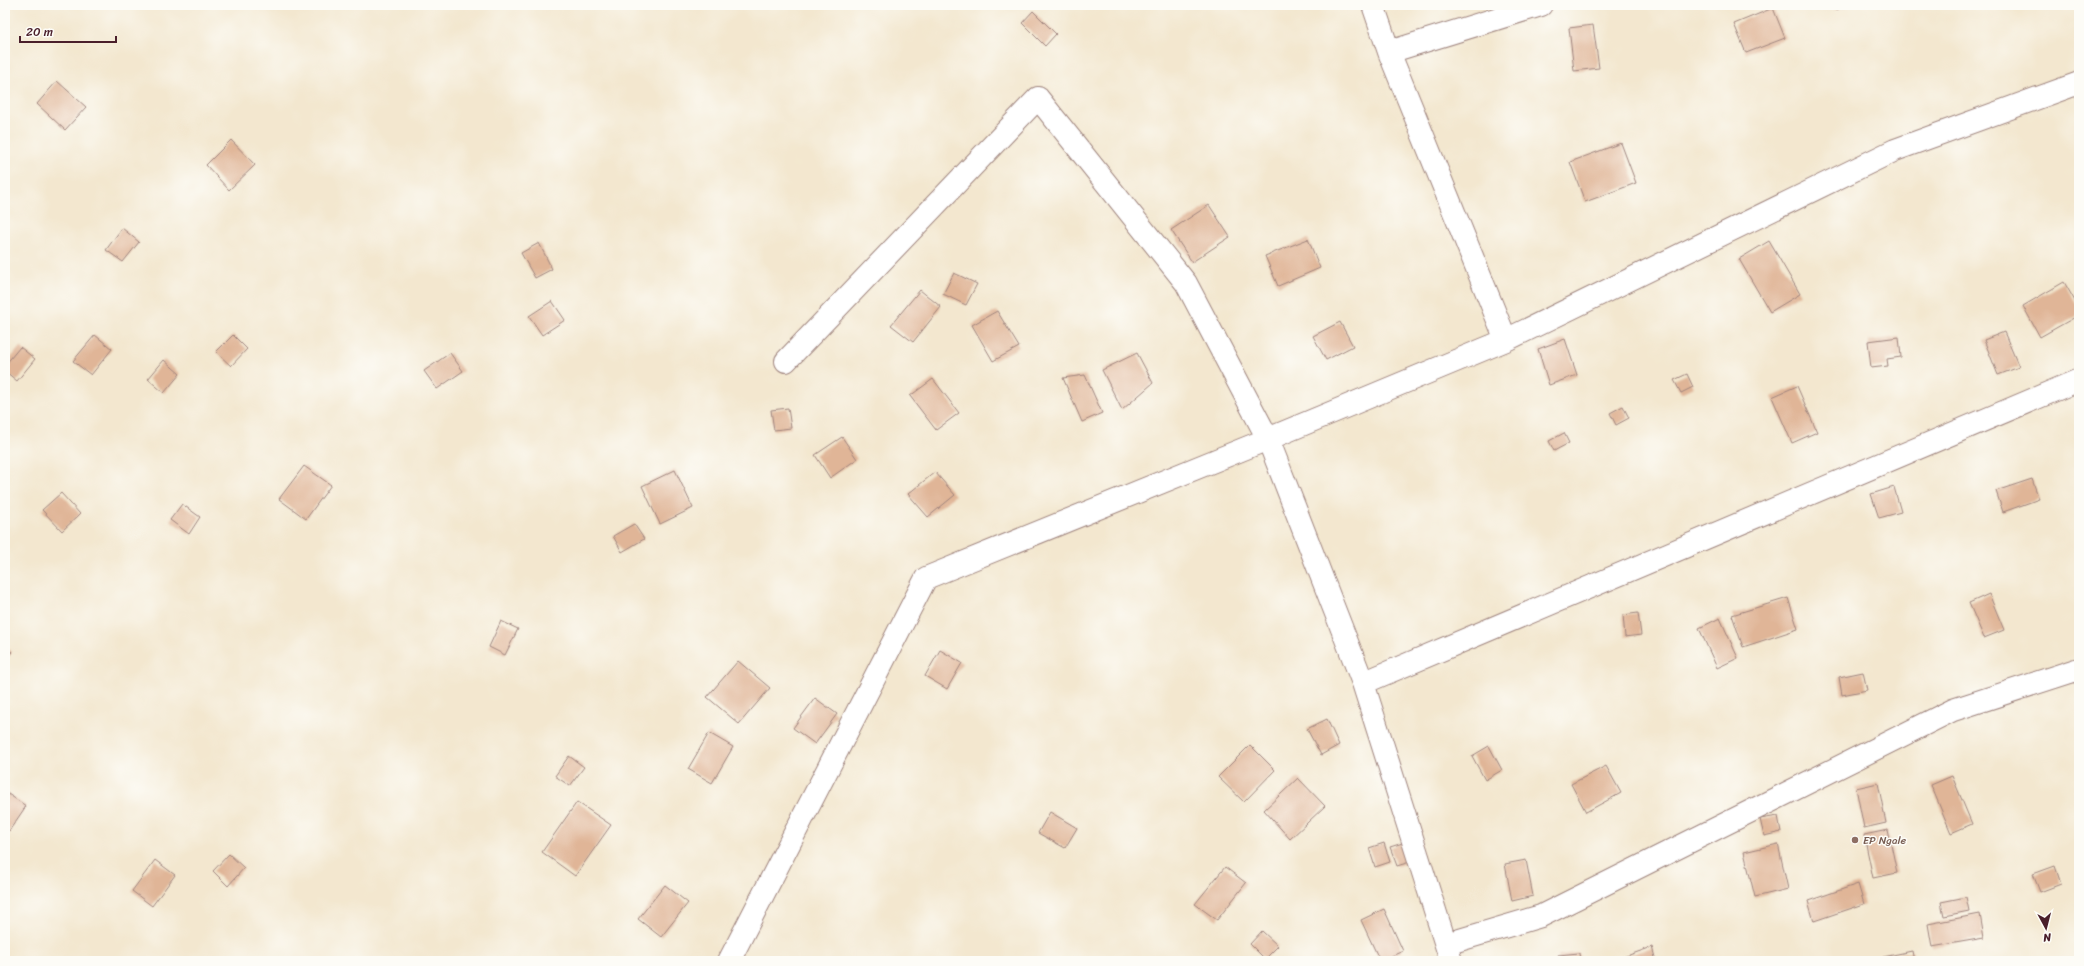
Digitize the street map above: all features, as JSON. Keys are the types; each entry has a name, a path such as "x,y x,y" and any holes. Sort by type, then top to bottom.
{"street":[{"path":"1373,5 1390,52 1506,340"},
{"path":"1390,52 1541,5"},
{"path":"729,961 926,578 1268,439 1506,340 1895,150 2079,83"},
{"path":"786,360 1038,98 1186,283 1268,439 1363,683 1449,953 1541,916 1953,710 2079,669"},
{"path":"1363,683 2079,380"}],"building":[{"path":"1834,5 1850,5 1835,10"},
{"path":"1773,8 1785,38 1746,53 1734,24"},
{"path":"1033,11 1056,34 1045,46 1022,23"},
{"path":"1593,25 1599,68 1574,71 1569,28"},
{"path":"57,81 86,107 65,130 37,104"},
{"path":"231,140 255,165 229,190 206,165"},
{"path":"1621,143 1636,183 1585,202 1570,162"},
{"path":"1209,205 1230,237 1192,262 1171,230"},
{"path":"122,228 139,242 123,262 106,250"},
{"path":"1308,239 1320,268 1278,286 1265,256"},
{"path":"1769,241 1800,294 1770,312 1739,259"},
{"path":"539,243 552,269 535,278 521,253"},
{"path":"954,273 977,284 966,305 943,294"},
{"path":"2064,282 2079,308 2079,315 2040,337 2023,306"},
{"path":"920,290 941,307 913,342 891,325"},
{"path":"552,301 565,320 542,335 529,316"},
{"path":"997,311 1019,347 993,361 972,325"},
{"path":"1340,322 1353,346 1326,360 1313,336"},
{"path":"2004,332 2019,367 1998,375 1984,340"},
{"path":"95,335 112,349 91,375 73,361"},
{"path":"233,335 247,349 231,366 216,352"},
{"path":"1899,337 1901,357 1887,359 1888,366 1871,368 1868,341"},
{"path":"1565,339 1577,375 1549,385 1538,349"},
{"path":"20,347 35,359 17,381 5,371 5,365"},
{"path":"450,353 463,371 437,389 424,371"},
{"path":"1137,353 1153,383 1122,410 1102,370"},
{"path":"164,360 180,374 164,393 148,379"},
{"path":"1687,374 1693,387 1681,393 1674,380"},
{"path":"1085,375 1102,413 1082,422 1063,378"},
{"path":"933,379 959,413 936,430 910,396"},
{"path":"1797,386 1817,432 1792,443 1772,397"},
{"path":"1623,406 1629,418 1616,425 1610,413"},
{"path":"788,408 791,428 774,430 771,410"},
{"path":"1564,433 1569,443 1554,451 1549,441"},
{"path":"842,437 857,459 830,478 815,455"},
{"path":"304,466 331,485 306,519 279,499"},
{"path":"675,470 693,508 660,524 642,486"},
{"path":"935,472 955,495 928,517 908,494"},
{"path":"2032,479 2039,499 2003,512 1996,491"},
{"path":"1894,487 1901,512 1879,518 1871,494"},
{"path":"61,493 80,514 62,531 42,510"},
{"path":"182,504 200,517 189,534 170,520"},
{"path":"634,524 644,539 622,552 613,536"},
{"path":"1989,594 2004,630 1984,638 1969,603"},
{"path":"1788,598 1798,629 1743,647 1732,615"},
{"path":"1638,613 1641,635 1625,637 1623,615"},
{"path":"1720,618 1738,658 1717,668 1699,628"},
{"path":"501,621 518,629 505,655 489,647"},
{"path":"5,646 12,652 5,660"},
{"path":"940,650 962,663 947,689 925,676"},
{"path":"738,661 770,688 739,724 707,697"},
{"path":"1863,672 1867,690 1842,695 1839,677"},
{"path":"815,698 837,714 815,744 793,728"},
{"path":"1327,719 1339,745 1321,755 1307,729"},
{"path":"709,733 733,747 712,783 688,769"},
{"path":"1250,745 1275,770 1244,802 1218,777"},
{"path":"1489,746 1502,770 1485,780 1472,756"},
{"path":"569,756 584,767 570,786 555,776"},
{"path":"1606,766 1621,793 1586,812 1571,784"},
{"path":"1952,776 1972,824 1951,833 1931,785"},
{"path":"1298,778 1325,806 1290,839 1264,810"},
{"path":"1878,783 1886,823 1864,828 1856,788"},
{"path":"5,792 26,806 9,831 5,828"},
{"path":"577,802 611,825 575,876 542,852"},
{"path":"1050,812 1077,828 1065,848 1038,833"},
{"path":"1778,816 1781,832 1764,836 1760,819"},
{"path":"1888,830 1897,873 1873,878 1864,835"},
{"path":"1406,842 1413,861 1397,866 1390,847"},
{"path":"1384,843 1390,862 1375,867 1369,848"},
{"path":"1778,844 1788,889 1755,897 1744,852"},
{"path":"229,854 244,868 228,886 213,871"},
{"path":"155,860 175,875 152,906 132,891"},
{"path":"1526,860 1533,896 1512,901 1505,864"},
{"path":"2055,866 2061,884 2040,892 2033,874"},
{"path":"1225,867 1246,883 1217,920 1195,904"},
{"path":"1858,884 1864,904 1814,921 1808,901"},
{"path":"665,885 688,903 661,937 638,919"},
{"path":"1966,897 1969,911 1944,916 1941,902"},
{"path":"1384,909 1403,951 1380,961 1361,920"},
{"path":"1980,914 1984,938 1932,947 1928,924"},
{"path":"1262,931 1278,946 1265,959 1250,944"},
{"path":"1652,947 1656,961 1612,961"},
{"path":"1912,951 1914,961 1884,961 1883,957"},
{"path":"1579,953 1580,961 1559,961 1558,955"}],"place":[{"name":"EP Ngale","path":"1855,840"}]}
